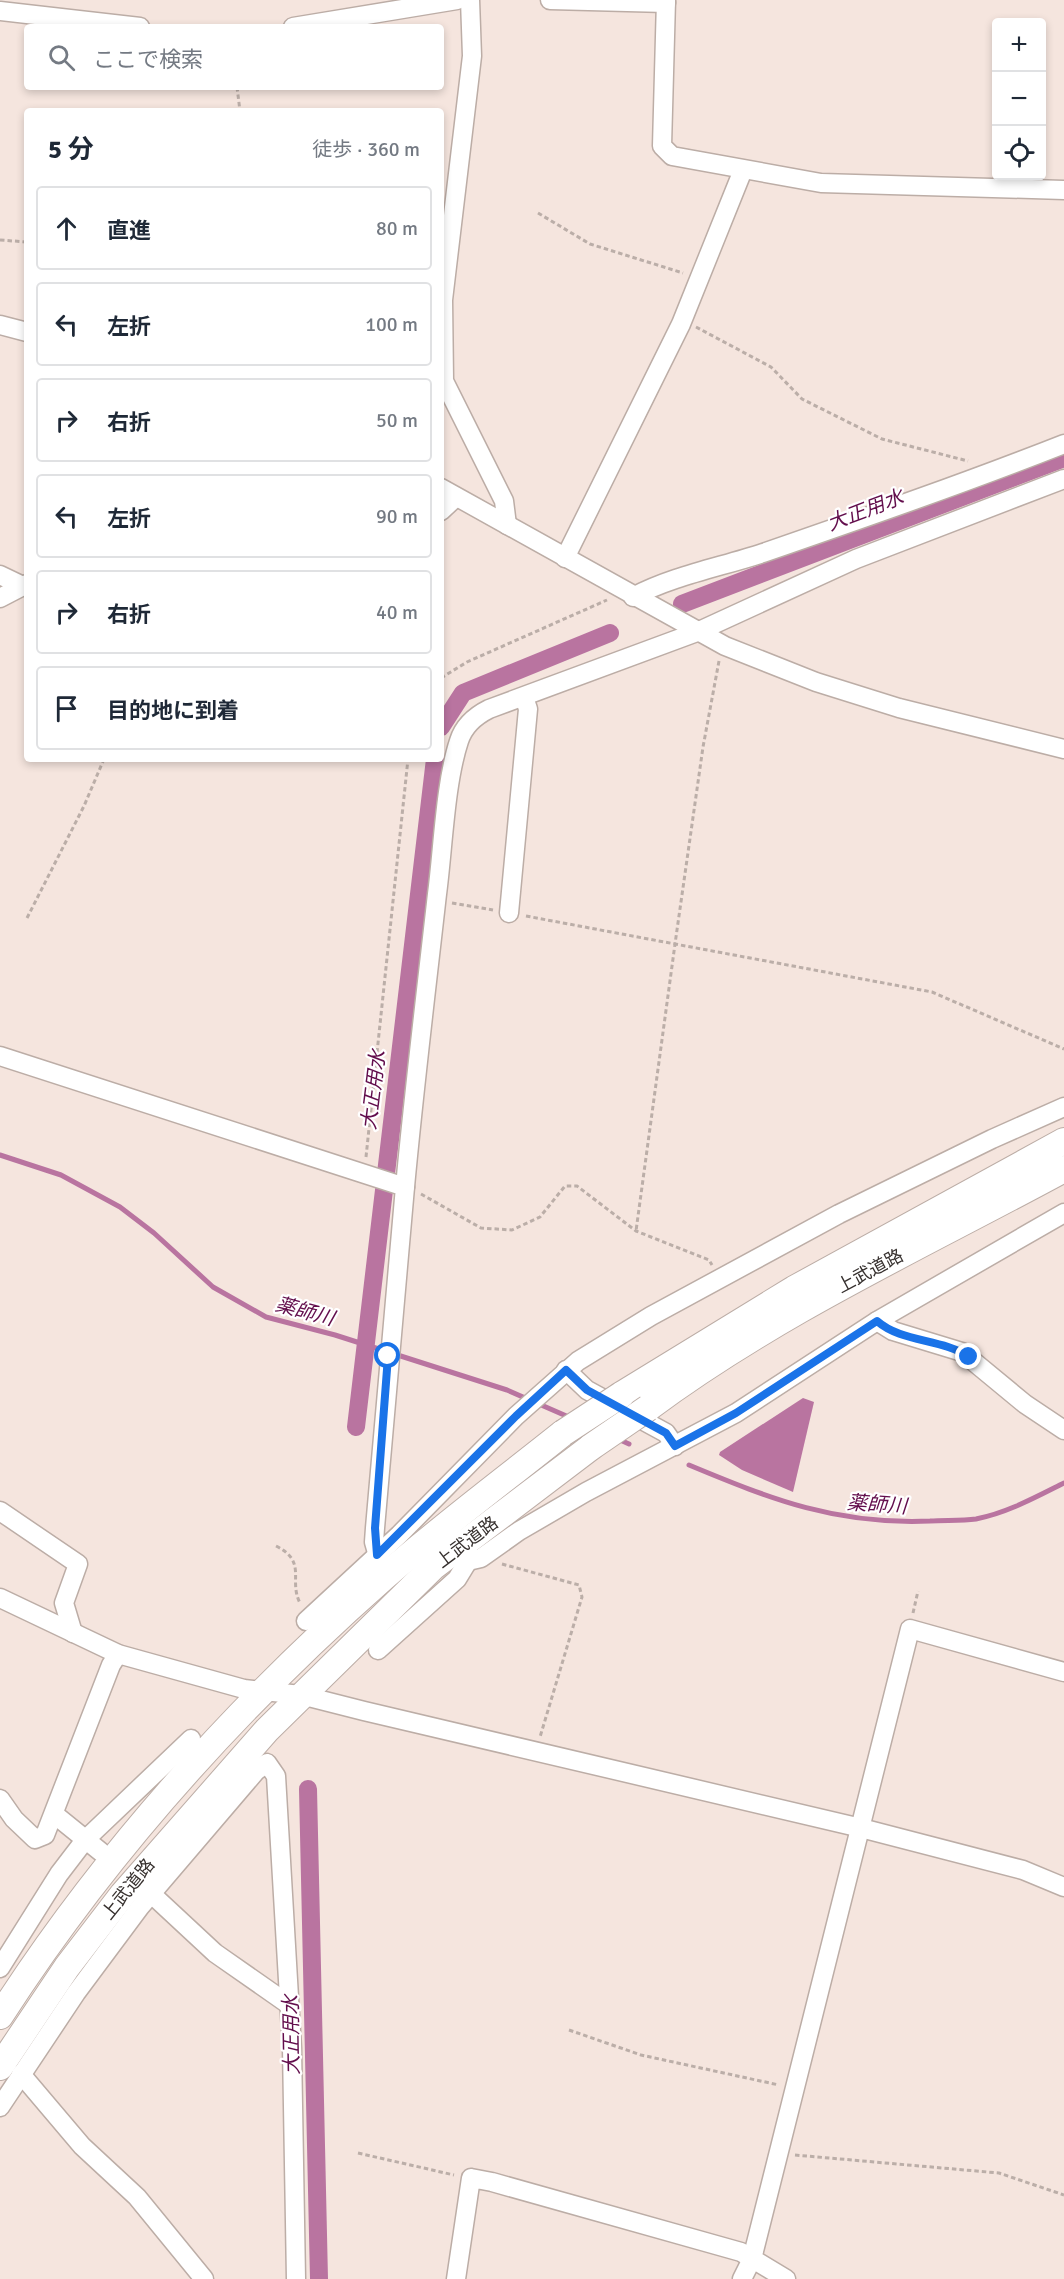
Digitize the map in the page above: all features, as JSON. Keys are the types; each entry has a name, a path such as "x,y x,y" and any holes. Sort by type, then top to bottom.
{"highway":[{"name":"上武道路","path":"0,2016 90,1889 183,1778 381,1566 563,1433 621,1395 804,1283 1064,1141"},
{"name":"上武道路","path":"10,2070 67,1967 123,1894 247,1750 433,1567 461,1556 591,1447 740,1346 845,1284 1064,1168"}],"street":[{"path":"311,24 457,0"},
{"path":"444,292 472,56 470,0"},
{"path":"550,0 666,1 662,146 672,156 821,183 1064,190"},
{"path":"0,11 114,24"},
{"path":"565,558 683,320 742,170"},
{"path":"0,325 24,331"},
{"path":"444,381 504,501 507,525"},
{"path":"627,594 724,566 996,471 1064,444"},
{"path":"381,1566 375,1528 401,1186 447,814 460,739 471,721 478,715 697,632 856,560 1064,479"},
{"path":"448,493 627,594 725,646 816,682 900,708 1064,749"},
{"path":"0,575 24,585"},
{"path":"0,598 24,586"},
{"path":"509,913 528,709 524,697"},
{"path":"0,1056 401,1186"},
{"path":"306,1621 381,1566 540,1392 566,1370 601,1346 720,1278 933,1167 1064,1107"},
{"path":"378,1650 458,1579 461,1556 481,1558 519,1531 586,1492 736,1413 877,1321 1064,1213"},
{"path":"877,1321 893,1331 962,1352 1025,1404 1064,1430"},
{"path":"566,1370 587,1390 666,1433 675,1446"},
{"path":"0,1511 78,1564 64,1603 73,1633"},
{"path":"0,1598 118,1654 227,1685 301,1695 861,1828 1023,1870 1064,1887"},
{"path":"742,2279 752,2259 910,1629 1064,1672"},
{"path":"0,1799 14,1819 35,1839 45,1835 111,1665 118,1654"},
{"path":"0,1968 59,1874 85,1840 191,1739"},
{"path":"0,2108 10,2070 76,1993 148,1890 256,1772 267,1763 276,1776 292,2048 296,2279"},
{"path":"54,1814 100,1852"},
{"path":"148,1890 215,1953 288,2004"},
{"path":"10,2070 82,2146 137,2197 204,2279"},
{"path":"456,2279 471,2178 741,2252 786,2279"}],"path":[{"path":"237,90 240,108"},
{"path":"538,213 590,244 700,278"},
{"path":"0,240 24,242"},
{"path":"683,320 771,367 802,399 882,440 962,459 996,471"},
{"path":"444,676 467,662 627,594"},
{"path":"636,1231 675,944 715,680"},
{"path":"27,918 84,806 103,762"},
{"path":"370,1176 408,762"},
{"path":"437,900 932,992 1064,1049"},
{"path":"401,1186 431,1198 458,1217 481,1228 512,1230 540,1217 565,1186 577,1186 636,1231 709,1260 720,1278"},
{"path":"276,1546 292,1556 297,1584"},
{"path":"490,1551 504,1565 579,1585 582,1589 582,1597 536,1752"},
{"path":"569,2030 641,2055 795,2088"},
{"path":"357,2153 471,2178"},
{"path":"779,2153 999,2173 1016,2176 1064,2195"}],"shaded area":[{"path":"803,1398 814,1402 793,1492 742,1470 719,1455 720,1452"}],"waterway":[{"name":"大正用水","path":"682,604 1064,458"},
{"name":"大正用水","path":"444,722 463,693 610,633"},
{"name":"大正用水","path":"356,1427 435,762"},
{"name":"薬師川","path":"0,1155 61,1175 120,1207 154,1233 213,1287 266,1317 335,1335 507,1390 571,1418"},
{"name":"薬師川","path":"618,1439 629,1444"},
{"name":"薬師川","path":"689,1465 749,1489 806,1508 865,1519 896,1521 976,1519 1010,1509 1064,1483"},
{"name":"大正用水","path":"308,1789 319,2279"}],"route":[{"path":"388,1356 374,1542 377,1555 540,1392 566,1370 587,1390 666,1433 675,1446 736,1413 877,1321 886,1329 952,1347 969,1357"}]}
